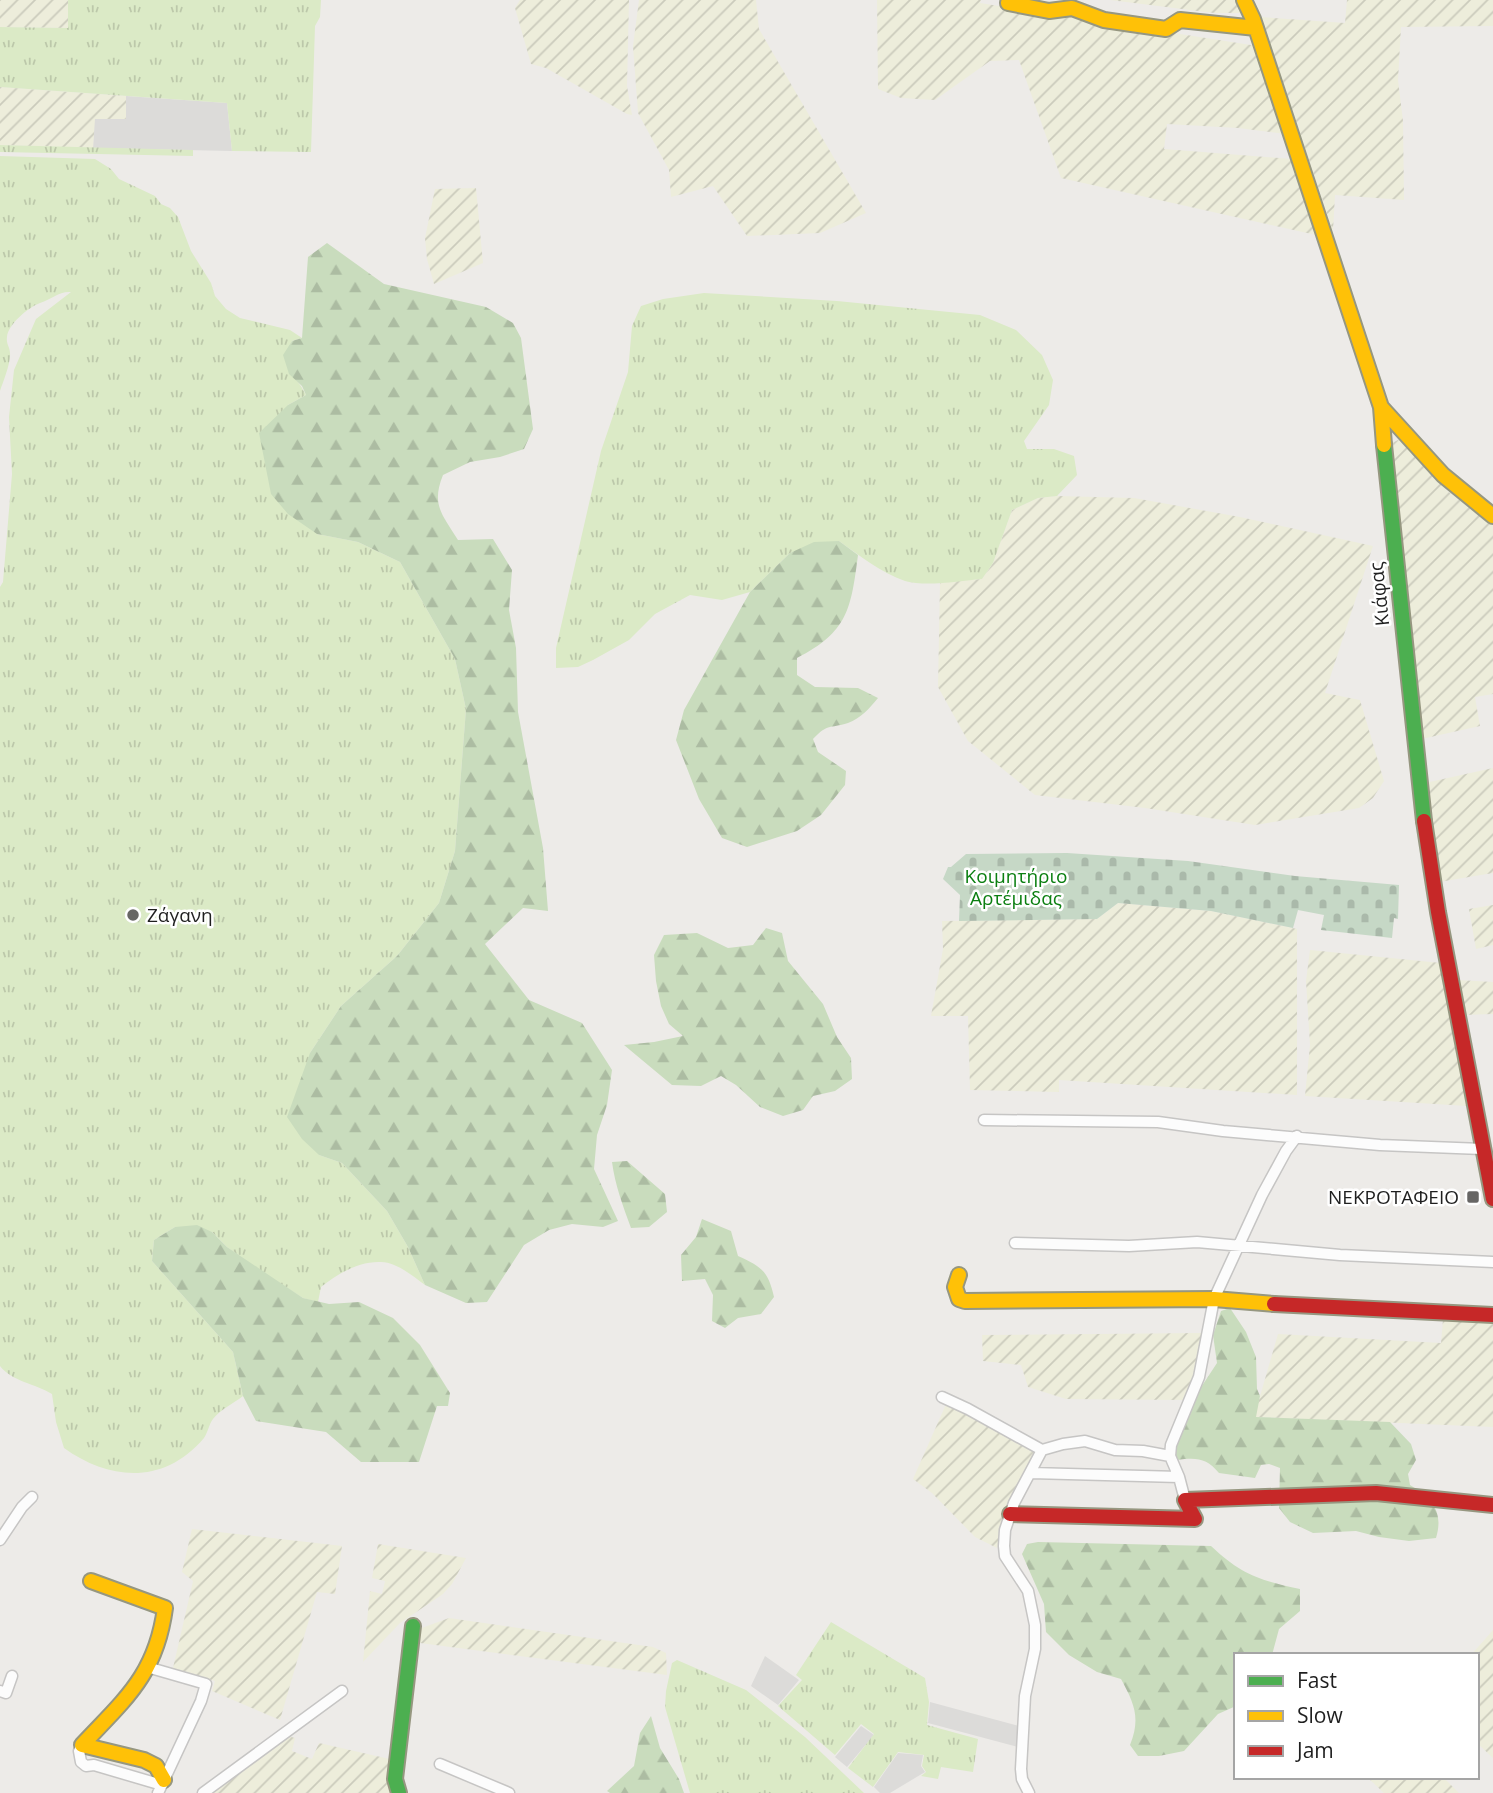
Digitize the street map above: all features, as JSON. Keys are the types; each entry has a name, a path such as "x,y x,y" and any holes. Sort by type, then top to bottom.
{"street":[{"name":"Κιάφας","path":"1244,0 1256,28 1381,407 1422,812 1438,912 1493,1199"},
{"path":"1009,3 1046,11 1072,8 1104,20 1166,29 1180,20 1256,28"},
{"path":"1381,407 1443,475 1493,516"},
{"path":"984,1120 1157,1122 1223,1131 1380,1145 1482,1149"},
{"path":"1010,1514 1195,1519 1185,1500 1170,1456 1181,1417 1199,1377 1214,1299 1237,1245 1286,1151 1297,1136"},
{"path":"1014,1243 1129,1246 1197,1242 1340,1255 1493,1262"},
{"path":"959,1275 955,1295 965,1301 1214,1299 1493,1315"},
{"path":"942,1397 1042,1450 1085,1441 1115,1450 1170,1456"},
{"path":"1029,1793 1022,1779 1021,1769 1025,1696 1035,1649 1035,1625 1028,1591 1005,1556 1005,1530 1014,1503 1042,1450"},
{"path":"1031,1473 1179,1477"},
{"path":"1185,1500 1376,1493 1493,1505"},
{"path":"0,1540 32,1497"},
{"path":"91,1581 164,1608 160,1633 137,1686 82,1745 144,1760 156,1766 161,1786"},
{"path":"399,1793 395,1779 413,1626"},
{"path":"147,1667 206,1684 201,1701 161,1786"},
{"path":"0,1691 6,1693 12,1676"},
{"path":"203,1793 342,1691"},
{"path":"440,1764 509,1793"}],"shaded area":[{"path":"126,96 227,103 232,151 93,148 94,119 125,119"},
{"path":"765,1656 799,1680 778,1705 751,1686"},
{"path":"930,1702 1023,1727 1018,1747 928,1723"},
{"path":"861,1726 874,1735 847,1767 835,1757"},
{"path":"898,1753 923,1755 921,1766 925,1772 890,1793 880,1793 874,1787"}],"green space":[{"path":"0,0 68,0 68,28 0,27"},
{"path":"68,0 321,0 320,17 315,26 311,152 232,151 227,103 0,87 0,27 68,28"},
{"path":"520,0 629,0 627,86 632,115 546,68 531,64 515,8"},
{"path":"639,0 756,0 759,29 866,213 820,233 747,236 713,186 671,197 669,170 638,113 633,46"},
{"path":"877,0 981,0 980,3 1251,45 1260,53 1286,134 1167,124 1164,149 1292,159 1316,235 1061,178 1019,60 990,61 935,100 901,98 878,89"},
{"path":"1110,0 1241,0 1247,13 1214,13"},
{"path":"1347,0 1493,0 1493,26 1401,27 1398,80 1403,121 1404,200 1335,195 1333,231 1261,17 1345,23"},
{"path":"0,87 126,96 126,119 95,119 93,148 0,145"},
{"path":"0,145 193,150 193,156 0,152"},
{"path":"0,156 95,159 111,169 119,179 155,196 178,217 191,251 211,283 215,296 226,309 240,318 290,330 302,338 292,341 287,366 306,395 288,405 317,534 358,542 400,562 455,659 466,709 455,851 439,903 397,956 341,1006 310,1053 319,1155 342,1163 387,1211 408,1247 425,1285 393,1264 373,1262 349,1269 327,1282 321,1287 318,1302 303,1298 259,1270 227,1247 212,1232 175,1227 154,1240 152,1261 233,1352 243,1396 216,1416 204,1438 188,1453 172,1464 154,1471 136,1473 100,1467 64,1448 56,1422 52,1394 17,1379 0,1366 0,587 3,582 12,474 9,417 14,370 36,319 71,292 59,294 35,305 11,327 7,339 9,362 0,391"},
{"path":"476,188 483,263 434,284 425,238 435,189"},
{"path":"327,243 384,284 486,307 513,323 521,338 533,429 524,449 500,457 470,462 443,475 438,494 440,509 458,540 493,539 512,570 509,610 516,648 518,712 543,848 548,911 523,908 485,944 529,1000 582,1023 612,1070 607,1105 597,1135 594,1169 618,1221 603,1227 572,1224 549,1230 524,1245 487,1302 466,1303 425,1285 408,1247 387,1211 342,1163 319,1155 302,1139 287,1117 310,1053 341,1006 397,956 439,903 455,851 466,709 455,659 400,562 358,542 317,534 288,514 271,494 259,433 288,405 306,395 302,386 289,374 283,355 292,341 302,338 308,257"},
{"path":"704,293 837,301 980,315 1016,330 1042,355 1053,380 1049,405 1024,441 1027,449 1054,449 1074,456 1077,475 1057,496 1038,498 1012,510 993,563 982,579 933,584 905,581 879,569 839,541 790,553 750,592 722,600 690,595 655,614 629,640 593,660 578,667 556,668 556,648 601,451 628,372 632,326 641,306 663,299"},
{"path":"1398,440 1405,443 1446,490 1493,525 1493,694 1475,697 1480,726 1426,738 1420,738 1390,449 1392,443"},
{"path":"1038,498 1134,498 1240,517 1373,546 1325,693 1360,700 1384,781 1373,798 1359,808 1255,825 1035,795 968,741 938,687 940,582 982,579 993,563 1012,510"},
{"path":"839,541 858,555 849,604 844,617 827,639 797,658 797,675 815,687 858,688 878,698 857,719 826,728 813,739 818,752 846,771 845,785 821,815 797,831 747,847 722,838 699,799 676,740 684,710 750,592 790,553 814,542"},
{"path":"1493,768 1493,873 1439,882 1425,783"},
{"name":"Κοιμητήριο Αρτέμιδας","path":"1067,853 1188,861 1295,876 1399,885 1398,919 1394,918 1392,938 1321,930 1324,915 1298,910 1293,928 1211,911 1118,903 1097,919 959,921 960,895 943,879 948,867 966,854"},
{"path":"1118,903 1211,911 1297,929 1297,1095 1059,1080 1059,1092 970,1090 968,1016 931,1016 943,949 942,921 1097,919"},
{"path":"1493,905 1493,945 1476,949 1469,909"},
{"path":"766,928 782,933 788,961 823,1004 837,1037 851,1058 852,1079 835,1091 813,1096 803,1110 783,1116 760,1107 736,1085 721,1076 701,1086 672,1085 624,1045 683,1036 669,1024 661,1006 656,981 654,955 664,935 697,933 728,948 753,945"},
{"path":"1310,950 1441,963 1467,1106 1305,1096 1310,1045 1306,981"},
{"path":"1458,980 1493,982 1493,1014 1463,1015"},
{"path":"627,1161 665,1194 667,1212 649,1227 631,1228 622,1204 612,1162"},
{"path":"702,1219 731,1231 738,1256 763,1271 774,1297 761,1314 738,1318 725,1328 712,1321 713,1295 705,1279 682,1281 681,1255 696,1237"},
{"path":"197,1225 212,1232 227,1247 303,1298 329,1304 359,1302 393,1318 420,1345 450,1393 448,1406 437,1406 419,1462 361,1462 326,1432 256,1421 243,1396 233,1352 152,1261 154,1240 175,1227"},
{"path":"1230,1308 1246,1332 1256,1357 1257,1389 1260,1396 1256,1417 1390,1422 1411,1444 1416,1460 1408,1474 1410,1485 1430,1501 1437,1513 1436,1538 1409,1541 1356,1531 1313,1533 1290,1522 1279,1508 1280,1468 1269,1464 1261,1465 1255,1478 1219,1473 1201,1460 1177,1460 1175,1451 1179,1431 1194,1398 1217,1363 1213,1335 1221,1311"},
{"path":"1443,1319 1493,1323 1493,1427 1256,1417 1278,1334 1441,1343"},
{"path":"1203,1333 1199,1365 1186,1400 1066,1399 1028,1387 1021,1365 983,1361 982,1335"},
{"path":"947,1402 1038,1450 1014,1495 997,1548 975,1537 932,1493 913,1479"},
{"path":"192,1529 342,1546 335,1594 317,1592 280,1720 212,1691 215,1681 173,1668 193,1581 182,1572"},
{"path":"1038,1542 1211,1546 1232,1564 1252,1575 1300,1589 1300,1611 1279,1629 1273,1653 1234,1653 1234,1707 1218,1714 1184,1751 1159,1756 1138,1756 1130,1745 1135,1727 1134,1711 1121,1679 1097,1672 1069,1655 1046,1632 1044,1604 1022,1554 1027,1544"},
{"path":"378,1544 466,1558 452,1584 443,1594 400,1623 363,1662 370,1591 382,1594 385,1581 372,1578"},
{"path":"449,1618 653,1647 666,1653 667,1675 420,1643 419,1629"},
{"path":"831,1622 925,1678 929,1702 927,1725 978,1739 973,1772 941,1767 938,1779 921,1776 926,1772 922,1766 924,1755 898,1752 873,1787 848,1768 874,1734 861,1724 835,1755 778,1706 802,1680 796,1675"},
{"path":"1493,1630 1493,1758 1479,1745 1479,1653 1473,1653"},
{"path":"677,1660 746,1690 805,1737 864,1793 690,1793 665,1707 672,1663"},
{"path":"651,1716 660,1748 679,1779 684,1793 610,1793 607,1791 634,1766 640,1733"},
{"path":"288,1736 295,1738 292,1751 312,1759 319,1743 394,1760 396,1793 208,1793"},
{"path":"1369,1779 1445,1779 1459,1793 1384,1793"}],"traffic: fast":[{"path":"1384,445 1424,821"},
{"path":"399,1793 395,1779 413,1626"}],"traffic: slow":[{"path":"1244,0 1253,19 1381,407 1384,445"},
{"path":"1008,3 1049,11 1072,8 1104,20 1166,29 1180,20 1256,28"},
{"path":"1381,407 1443,475 1493,516"},
{"path":"959,1275 955,1287 959,1299 965,1301 1214,1299 1274,1304"},
{"path":"91,1581 165,1608 161,1631 146,1669 125,1699 82,1745 144,1760 156,1766 164,1780"}],"traffic: jam":[{"path":"1424,821 1438,912 1493,1199"},
{"path":"1274,1304 1493,1315"},
{"path":"1010,1514 1195,1519 1185,1500 1376,1493 1493,1505"}],"place":[{"name":"Ζάγανη","path":"133,915"},
{"name":"ΝΕΚΡΟΤΑΦΕΙΟ","path":"1473,1197"}]}
